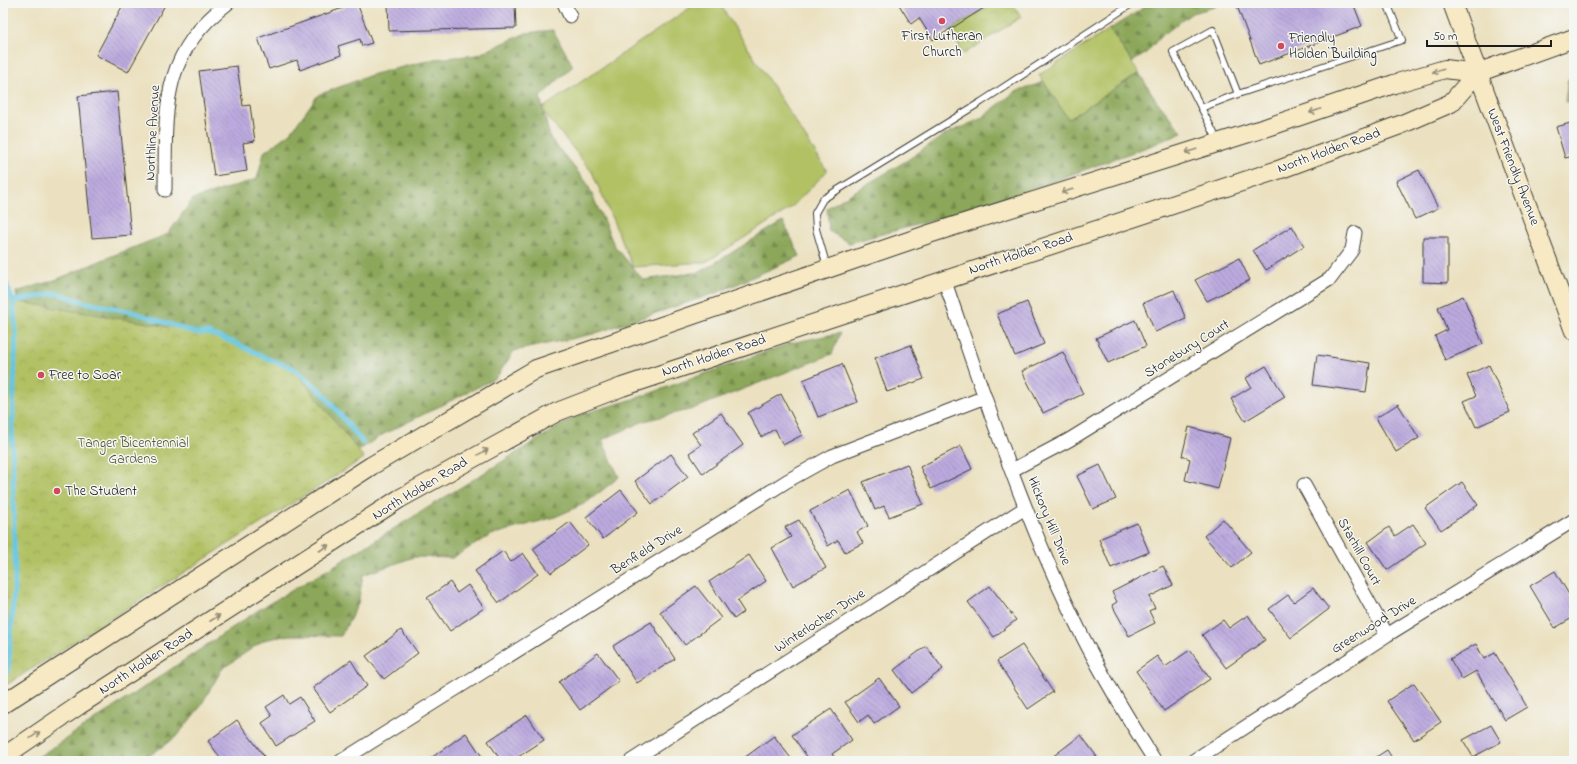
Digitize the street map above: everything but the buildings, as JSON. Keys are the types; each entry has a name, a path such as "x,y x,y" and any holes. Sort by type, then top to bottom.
{"main road":[{"name":"West Friendly Avenue","path":"1452,3 1574,331"},
{"name":"North Holden Road","path":"3,704 370,466 536,369 928,234 1218,143 1394,84 1445,69 1477,73 1574,38"},
{"name":"North Holden Road","path":"3,757 78,706 399,499 556,412 622,386 1281,169 1400,125 1451,103 1477,73"}],"street":[{"name":"Northline Avenue","path":"165,190 167,109 172,78 183,52 193,36 212,15 228,3"},
{"path":"564,3 570,16"},
{"name":"Stonebury Court","path":"1012,470 1069,440 1330,279 1352,250 1355,233"},
{"name":"Hickory Hill Drive","path":"944,279 1025,508 1071,614 1129,719 1155,761"},
{"name":"Benfield Drive","path":"341,761 787,481 832,456 985,397"},
{"name":"Starhill Court","path":"1304,485 1387,635"},
{"name":"Winterlochen Drive","path":"632,761 1025,508"},
{"name":"Greenwood Drive","path":"1193,761 1387,635 1574,520"}],"lane":[{"path":"828,269 816,229 815,213 823,199 981,102 1133,3"},
{"path":"1201,108 1238,94 1402,40 1387,3"},
{"path":"1218,143 1173,52 1213,30 1238,94"}],"green space":[{"path":"697,3 719,3 827,171 791,208 706,262 633,267 592,172 541,109"},
{"path":"992,3 1012,3 1021,17 964,54 949,31"},
{"path":"1151,3 1220,3 1215,7 1192,13 1160,37 1145,54 1132,62 1110,29"},
{"path":"1110,29 1139,73 1068,119 1039,75"},
{"path":"553,30 573,66 540,97 550,138 587,183 614,245 643,280 700,272 783,221 800,256 719,292 593,334 514,351 496,378 382,435 282,500 21,338 16,292 58,279 168,234 193,199 257,179 264,152 291,132 318,95 374,74 435,59 477,55 526,33"},
{"path":"1139,73 1156,100 1182,132 1155,144 983,207 849,243 829,231 827,208 906,161 944,135 980,119 1015,92 1044,82 1068,119"},
{"path":"1574,77 1574,101 1565,102 1568,79"},
{"name":"Tanger Bicentennial Gardens","path":"3,275 13,301 208,333 293,368 364,458 3,687"},
{"path":"840,333 832,354 693,409 644,421 602,440 619,477 586,503 555,517 491,535 452,558 414,557 363,575 358,604 341,636 290,635 264,640 222,669 200,707 177,736 142,761 32,761 260,609 332,567 576,416 637,398 791,343"}],"waterway":[{"path":"3,275 13,301 16,334 12,440 15,574 8,672"},
{"path":"13,301 57,293 83,302 133,312 196,333 208,333 233,342 266,358 293,368 322,392 363,443"}],"place":[{"name":"First Lutheran Church","path":"942,21"},
{"name":"Friendly Holden Building","path":"1281,46"},
{"name":"Free to Soar","path":"41,375"},
{"name":"The Student","path":"57,491"}]}
